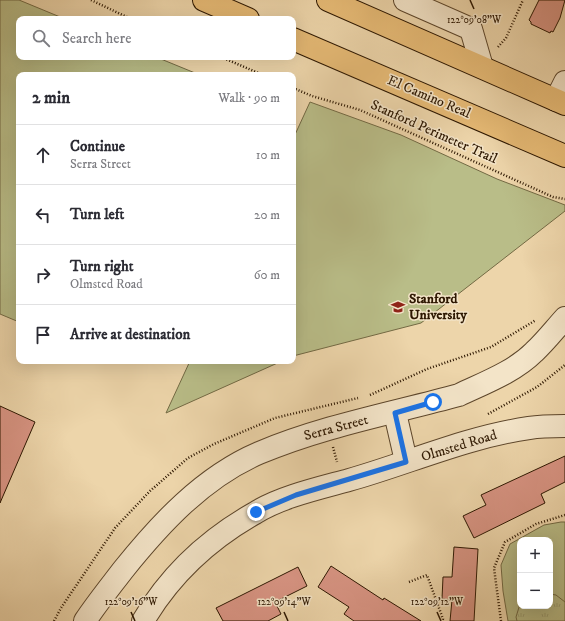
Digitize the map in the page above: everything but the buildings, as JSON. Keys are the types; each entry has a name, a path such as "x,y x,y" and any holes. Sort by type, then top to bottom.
{"main road":[{"path":"204,0 241,16"},
{"path":"328,0 482,67 562,95"},
{"name":"El Camino Real","path":"296,39 565,156"}],"street":[{"path":"405,0 471,29 482,67"},
{"name":"Serra Street","path":"85,621 94,607 149,538 180,506 224,473 258,454 300,438 459,395 511,369 534,353 565,318"},
{"path":"395,413 406,462"},
{"name":"Olmsted Road","path":"143,621 156,599 184,566 218,536 256,512 296,495 496,434 530,428 565,426"},
{"name":"Serra Street","path":"98,621 124,570"}],"path":[{"path":"92,0 125,16"},
{"path":"482,67 506,38 523,0"},
{"path":"228,60 256,72"},
{"name":"Stanford Perimeter Trail","path":"296,89 312,96 360,110 552,197 565,199"},
{"path":"486,415 537,387 565,365"},
{"path":"332,443 338,464"},
{"path":"501,621 494,568 505,542 536,524 565,515"},
{"path":"409,582 427,574 443,619 442,621"}],"green space":[{"path":"0,0 19,0 58,16 16,16 16,60 163,60 193,72 16,72 16,321 0,314"},
{"path":"310,102 401,135 497,179 565,205 565,211 421,323 296,355 296,132"},
{"path":"189,364 275,364 166,413"},
{"path":"565,522 565,621 508,621 503,591 501,565 510,544 517,540 517,609 553,609 553,537 523,537 544,525"},
{"path":"553,594 565,602 565,621 517,621 516,617 518,609 553,609"}],"place":[{"name":"Stanford University","path":"398,307"}],"route":[{"path":"256,512 296,495 406,462 395,413 433,402"}]}
